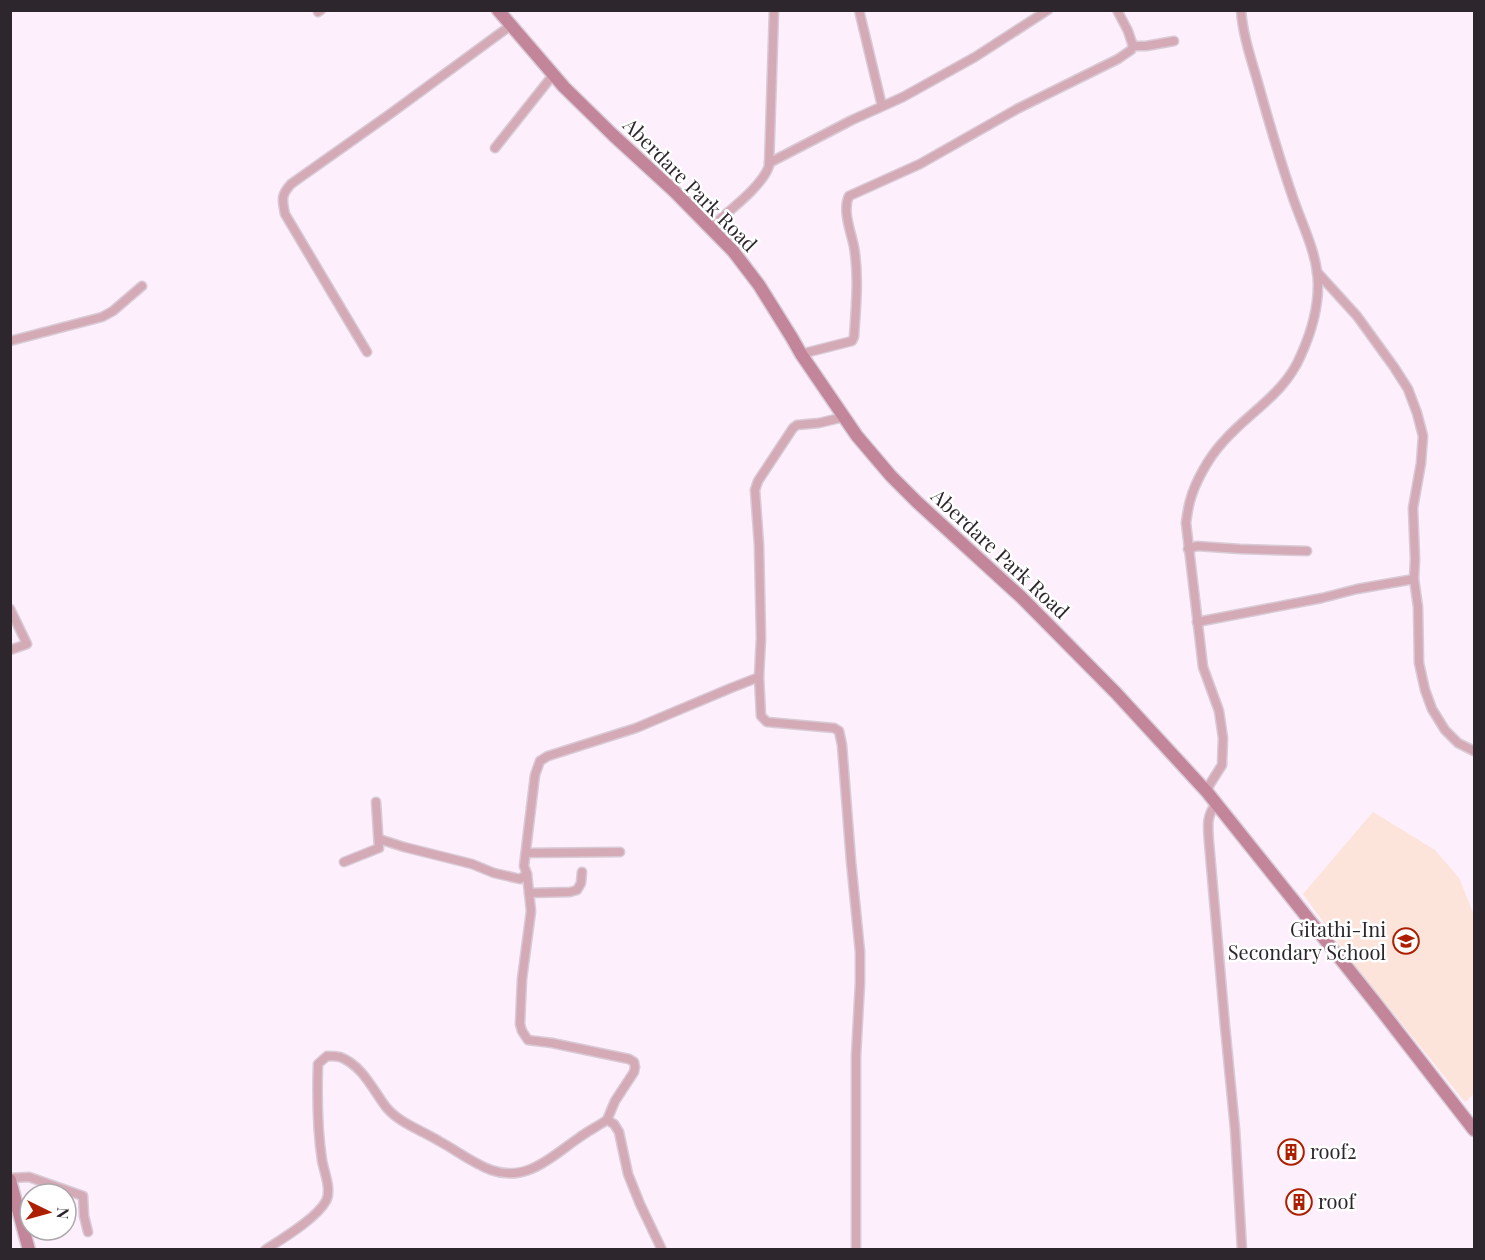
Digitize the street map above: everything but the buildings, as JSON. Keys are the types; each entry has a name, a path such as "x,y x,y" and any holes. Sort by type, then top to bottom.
{"street":[{"name":"Aberdare Park Road","path":"498,10 564,87 711,227 733,251 759,285 801,354 857,436 891,476 1021,597 1116,693 1208,792 1374,1000 1474,1130"},
{"path":"711,227 759,184 766,174 769,163 774,10"},
{"path":"859,10 882,106"},
{"path":"769,163 805,143 903,97 975,57 1048,10"},
{"path":"1117,10 1133,46"},
{"path":"1208,792 1210,784 1222,765 1223,738 1219,711 1203,667 1186,524 1190,500 1208,462 1223,442 1276,394 1290,377 1301,357 1312,326 1317,307 1318,284 1316,262 1293,199 1265,106 1246,40 1241,10"},
{"path":"367,351 285,214 282,200 284,192 291,184 510,26"},
{"path":"1133,46 1174,41"},
{"path":"801,354 842,345 852,341 854,337 856,263 847,209 849,196 920,164 1017,109 1118,59 1133,46"},
{"path":"495,148 553,75"},
{"path":"1317,272 1357,316 1394,367 1408,389 1417,413 1423,436 1413,508 1419,663 1432,709 1445,730 1458,743 1474,751"},
{"path":"10,341 102,317 113,311 142,286"},
{"path":"844,417 797,425 792,428 758,481 755,490 759,545 761,638 759,677 762,716 767,722 834,728 839,731 842,745 860,952 856,1056 856,1250"},
{"path":"1188,549 1197,546 1307,551"},
{"path":"1197,622 1414,579"},
{"path":"10,609 27,644 10,650"},
{"path":"265,1250 301,1225 320,1209 327,1199 327,1184 316,1108 318,1064 327,1056 340,1057 358,1070 395,1117 493,1171 515,1174 540,1165 607,1120 615,1101 634,1072 634,1062 552,1043 528,1040 520,1024 522,979 531,911 524,866 535,775 540,761 548,756 636,728 759,677"},
{"path":"344,862 379,848 376,802"},
{"path":"1216,804 1210,811 1208,820 1209,842 1235,1129 1242,1250"},
{"path":"379,839 519,879 527,874"},
{"path":"526,853 620,852"},
{"path":"529,893 577,890 581,883 582,872"},
{"path":"607,1120 614,1124 619,1132 624,1159 635,1192 662,1250"},
{"path":"29,1250 10,1179 29,1177 83,1196 88,1232"}],"shaded area":[{"name":"Gitathi-Ini Secondary School","path":"1373,812 1435,850 1459,878 1474,915 1474,1094 1465,1102 1357,968 1303,894"}],"place":[{"name":"Gitathi-Ini Secondary School","path":"1406,941"},
{"name":"roof2","path":"1291,1152"},
{"name":"roof","path":"1299,1202"}]}
